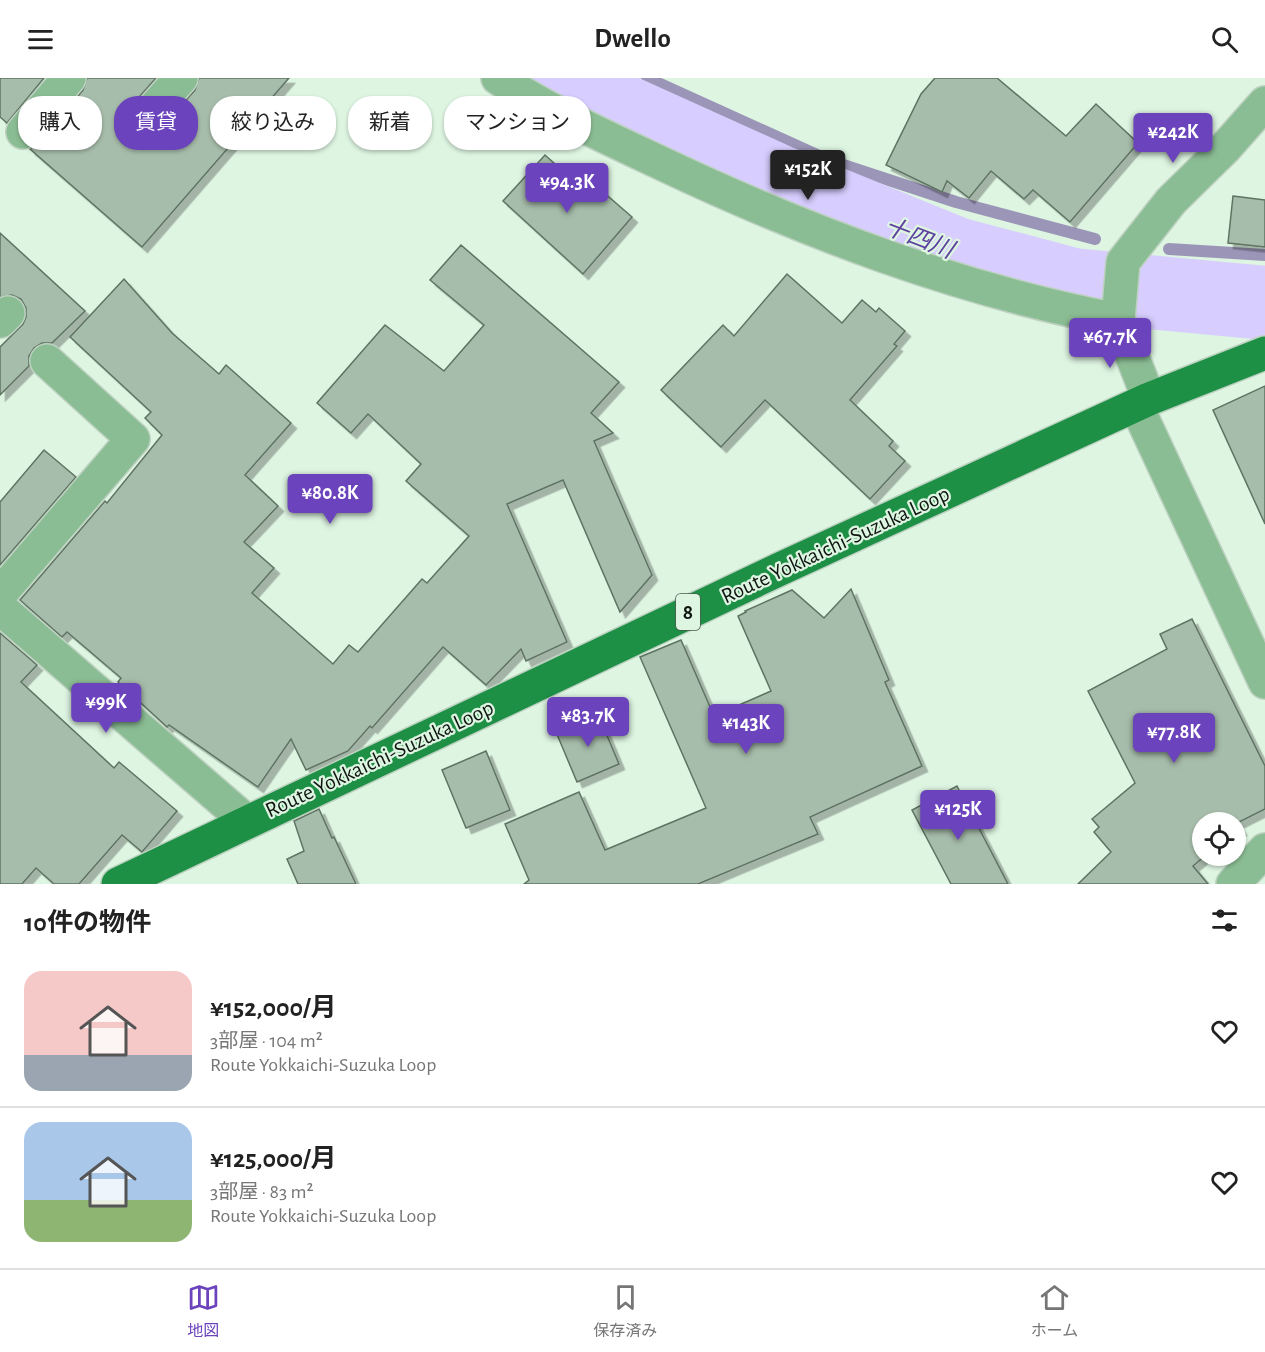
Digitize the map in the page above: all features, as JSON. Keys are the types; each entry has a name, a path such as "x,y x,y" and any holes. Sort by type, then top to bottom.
{"main road":[{"name":"Route Yokkaichi-Suzuka Loop","path":"118,884 246,821 780,569 1143,402 1265,353"}],"street":[{"path":"54,96 69,78"},
{"path":"165,96 181,78"},
{"path":"498,78 566,117 614,141 786,220 956,280 1119,320"},
{"path":"1265,103 1225,148 1171,201 1123,262 1119,320 1143,402 1265,682"},
{"path":"0,594 133,439 47,361"},
{"path":"0,608 246,821"},
{"path":"1233,884 1265,850"}],"building":[{"path":"0,78 44,78 29,96 18,96 18,110 7,123 0,117"},
{"path":"87,78 156,78 140,96 114,96 114,150 198,150 198,96 190,96 195,90 199,78 289,78 273,96 210,96 210,150 226,150 142,247 31,150 102,150 102,96 78,96 83,90"},
{"path":"935,78 997,78 1066,136 1096,104 1138,143 1070,222 1033,190 1024,199 991,171 969,198 947,181 942,192 886,165 921,94"},
{"path":"545,155 594,199 602,191 632,217 583,274 503,201"},
{"path":"1233,196 1265,200 1265,247 1228,243"},
{"path":"0,233 85,311 52,343 42,343 34,348 29,356 29,366 0,395 0,347 23,324 26,308 21,299 12,295 0,297"},
{"path":"461,245 619,382 591,413 613,433 594,441 652,575 620,612 563,480 507,504 567,642 526,661 521,649 486,685 443,647 372,728 370,726 348,751 306,770 291,739 258,787 169,725 167,727 118,682 121,678 67,632 62,637 20,600 105,501 107,503 162,435 145,418 151,412 70,337 124,279 172,333 219,374 226,365 291,423 245,475 278,506 244,542 274,568 252,593 333,664 349,645 358,652 422,579 427,583 469,536 406,481 421,464 368,414 351,433 317,403 385,325 444,371 484,325 430,280"},
{"path":"787,274 842,323 862,300 876,312 879,308 905,331 894,344 897,346 850,400 893,441 889,446 905,461 870,499 765,400 721,447 661,390 723,325 734,336"},
{"path":"1265,386 1265,524 1213,410"},
{"path":"44,450 76,477 0,565 0,502"},
{"path":"851,589 889,680 885,682 922,766 810,817 818,834 698,884 524,884 529,880 505,824 579,792 605,850 706,808 640,657 681,640 714,716 771,691 738,616 792,590 824,618"},
{"path":"1192,619 1265,766 1265,809 1246,818 1246,812 1192,812 1192,866 1208,884 1078,884 1111,852 1094,832 1099,827 1092,819 1135,783 1088,691 1167,649 1160,634"},
{"path":"0,633 37,665 21,682 114,768 119,762 177,811 142,852 122,835 79,884 54,884 36,868 22,884 0,884"},
{"path":"598,714 619,764 577,782 556,732"},
{"path":"486,751 510,810 466,828 442,770"},
{"path":"957,786 1008,884 951,884 912,810"},
{"path":"319,809 356,884 298,884 287,859 304,851 294,821"}],"waterway":[{"name":"十四川","path":"564,78 620,110 777,181 956,254 1073,285 1265,303"},
{"path":"647,78 828,160 956,202 1095,239"},
{"path":"1169,249 1265,255"},
{"path":"1229,300 1265,315"}]}
